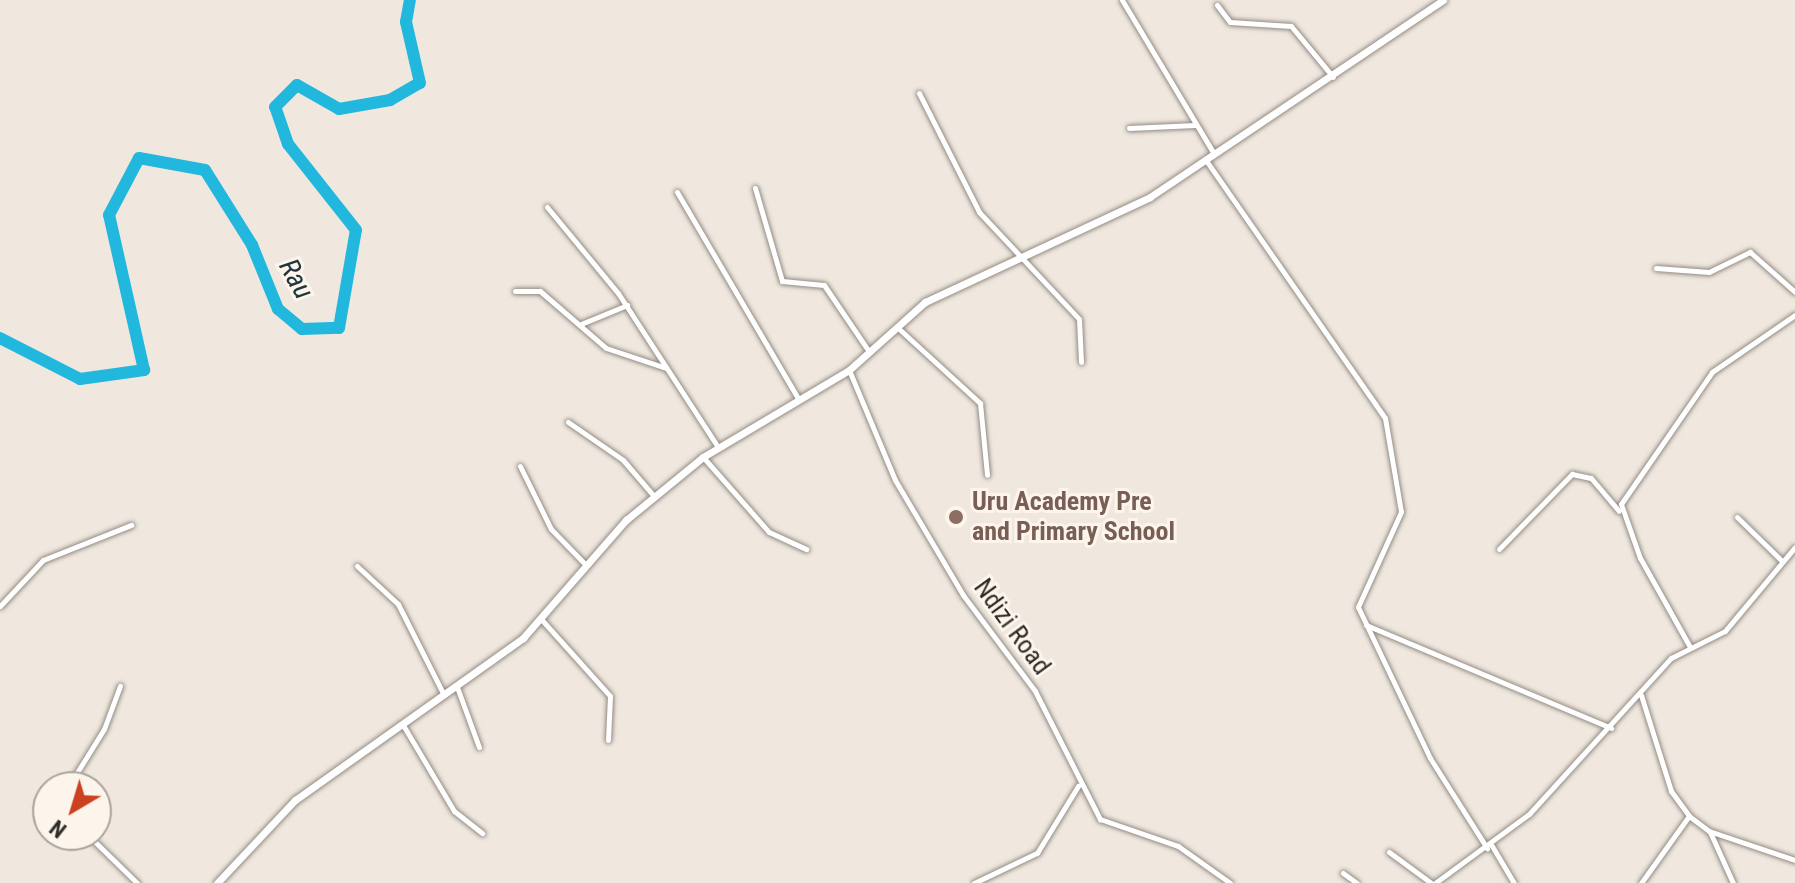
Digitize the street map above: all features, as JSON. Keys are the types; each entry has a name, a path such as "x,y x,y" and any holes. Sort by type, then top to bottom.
{"street":[{"path":"1122,0 1214,154"},
{"path":"217,883 295,800 457,687 541,619 584,563 653,495 703,457 849,370 925,302 1014,258 1138,204 1334,78 1443,0"},
{"path":"1217,5 1230,22 1291,26 1334,78"},
{"path":"919,93 959,180 1014,258 1079,319 1081,362"},
{"path":"1129,128 1195,125"},
{"path":"1205,159 1385,418 1401,512 1361,598 1366,625 1430,758 1514,883"},
{"path":"755,188 782,281 824,285 868,350"},
{"path":"677,192 799,400"},
{"path":"547,207 627,305 718,447"},
{"path":"1656,268 1709,272 1750,252 1795,292"},
{"path":"515,291 540,291 606,348 667,368"},
{"path":"581,324 627,305"},
{"path":"1620,511 1635,475 1712,372 1795,315"},
{"path":"897,327 980,403 987,475"},
{"name":"Ndizi Road","path":"849,370 895,480 963,595 1029,682 1079,785 1100,819 1178,846 1230,883"},
{"path":"568,422 623,460 653,495"},
{"path":"703,457 769,532 806,549"},
{"path":"520,466 551,529 584,563"},
{"path":"1499,549 1572,474 1591,478 1620,511 1690,647"},
{"path":"1737,517 1782,561"},
{"path":"0,606 43,560 131,525"},
{"path":"1389,852 1433,883 1490,847 1690,647 1725,631 1795,547"},
{"path":"357,566 398,604 444,696"},
{"path":"541,619 610,696 608,740"},
{"path":"1366,625 1611,728"},
{"path":"78,771 104,729 120,686"},
{"path":"457,687 479,747"},
{"path":"1641,694 1671,791 1689,816 1709,831 1795,860"},
{"path":"403,725 454,811 482,833"},
{"path":"974,883 1037,853 1079,785"},
{"path":"1641,883 1689,816"},
{"path":"1709,831 1733,883"},
{"path":"104,851 137,883"},
{"path":"1343,873 1357,883"}],"waterway":[{"name":"Rau","path":"0,338 80,379 144,370 109,215 139,158 205,170 252,245 278,309 302,329 339,328 356,230 288,144 275,107 297,85 339,109 390,100 420,83 406,22 410,0"}],"place":[{"name":"Uru Academy Pre and Primary School","path":"956,517"}]}
